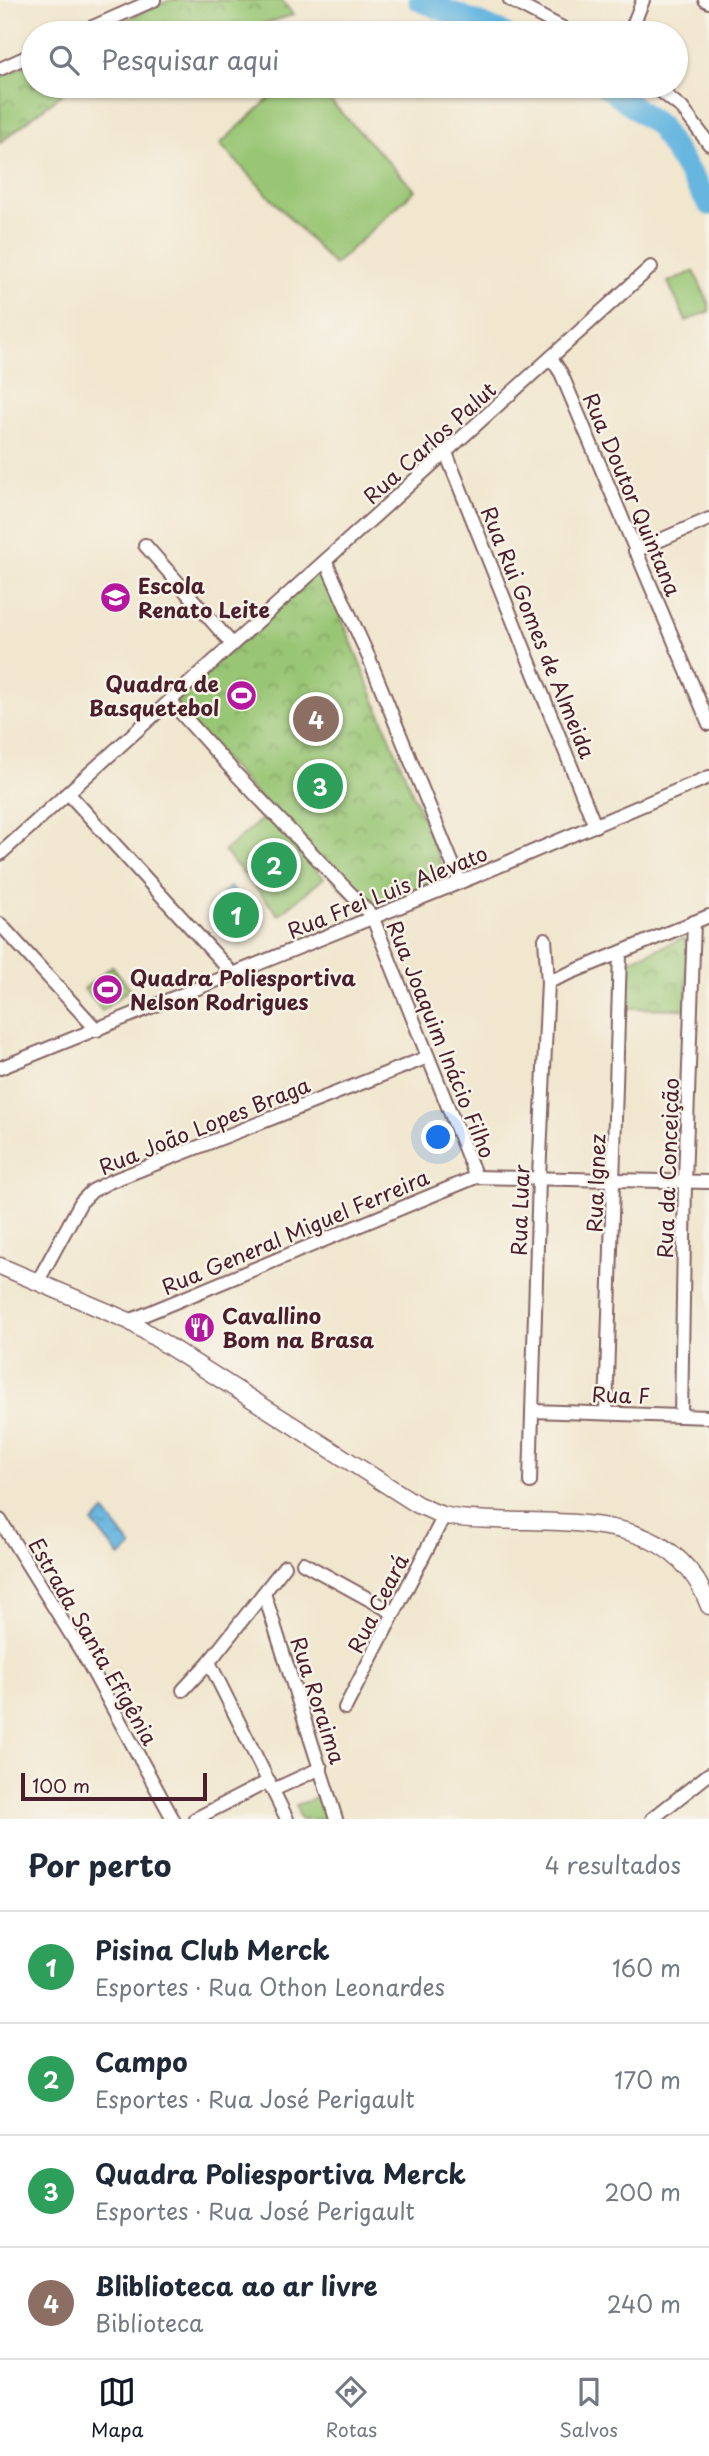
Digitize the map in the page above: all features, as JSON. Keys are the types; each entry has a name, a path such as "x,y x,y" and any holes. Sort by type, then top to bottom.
{"main road":[{"path":"1,1266 129,1321 418,1505 444,1516 601,1525 634,1532 659,1544 683,1563 700,1586 709,1606"}],"street":[{"path":"106,21 153,0"},
{"path":"510,0 549,21"},
{"path":"635,21 643,0"},
{"path":"0,69 21,59"},
{"path":"669,98 682,108 709,144"},
{"name":"Rua Carlos Palut","path":"0,854 651,267"},
{"name":"Rua Doutor Quintana","path":"551,358 561,373 709,724"},
{"name":"Rua Rui Gomes de Almeida","path":"446,453 595,826"},
{"path":"635,551 709,519"},
{"path":"145,545 232,644"},
{"path":"326,562 460,882"},
{"path":"171,702 372,916"},
{"name":"Rua Frei Luis Alevato","path":"0,1068 460,882 709,777"},
{"path":"68,793 233,974"},
{"name":"Rua Joaquim Inácio Filho","path":"372,916 477,1177"},
{"path":"548,982 709,916"},
{"name":"Rua da Conceição","path":"681,1416 685,1181 694,922"},
{"path":"0,924 97,1030"},
{"name":"Rua Luar","path":"530,1482 548,982 545,939"},
{"name":"Rua Ignez","path":"606,1413 620,954"},
{"name":"Rua João Lopes Braga","path":"38,1281 81,1202 92,1191 428,1057"},
{"path":"477,1177 709,1182"},
{"name":"Rua General Miguel Ferreira","path":"129,1321 477,1177"},
{"name":"Rua F","path":"532,1411 709,1417"},
{"name":"Rua Ceará","path":"345,1708 444,1516"},
{"name":"Estrada Santa Efigênia","path":"0,1520 86,1660 173,1819"},
{"path":"303,1563 394,1613"},
{"path":"183,1690 209,1662 285,1566"},
{"name":"Rua Roraima","path":"264,1593 336,1819"},
{"path":"209,1662 287,1819"},
{"path":"195,1819 321,1768"},
{"path":"652,1819 709,1774"}],"green space":[{"path":"170,0 282,0 293,15 273,21 124,21"},
{"path":"21,67 21,98 56,98 0,143 0,77"},
{"path":"270,98 327,98 415,190 334,265 220,144"},
{"path":"694,271 709,304 709,311 686,321 668,282"},
{"path":"321,567 446,876 364,913 172,702"},
{"path":"267,815 324,878 279,915 224,851"},
{"path":"683,938 688,944 686,1009 626,1008 629,961"},
{"name":"Quadra Poliesportiva Nelson Rodrigues","path":"112,966 130,988 102,1011 84,989"},
{"path":"321,1797 328,1819 300,1819 296,1805"}],"water":[{"path":"230,887 263,923 240,943 210,906"},
{"path":"104,1511 132,1547 120,1557 93,1523"}],"waterway":[{"path":"420,0 472,21"},
{"path":"622,98 659,126 709,204"}],"place":[{"name":"Escola Renato Leite","path":"115,597"},
{"name":"Quadra de Basquetebol","path":"242,695"},
{"name":"Bliblioteca ao ar livre","path":"316,719"},
{"name":"Quadra Poliesportiva Merck","path":"320,786"},
{"name":"Campo","path":"274,865"},
{"name":"Pisina Club Merck","path":"236,915"},
{"name":"Quadra Poliesportiva Nelson Rodrigues","path":"107,989"},
{"name":"Cavallino Bom na Brasa","path":"199,1327"}]}
